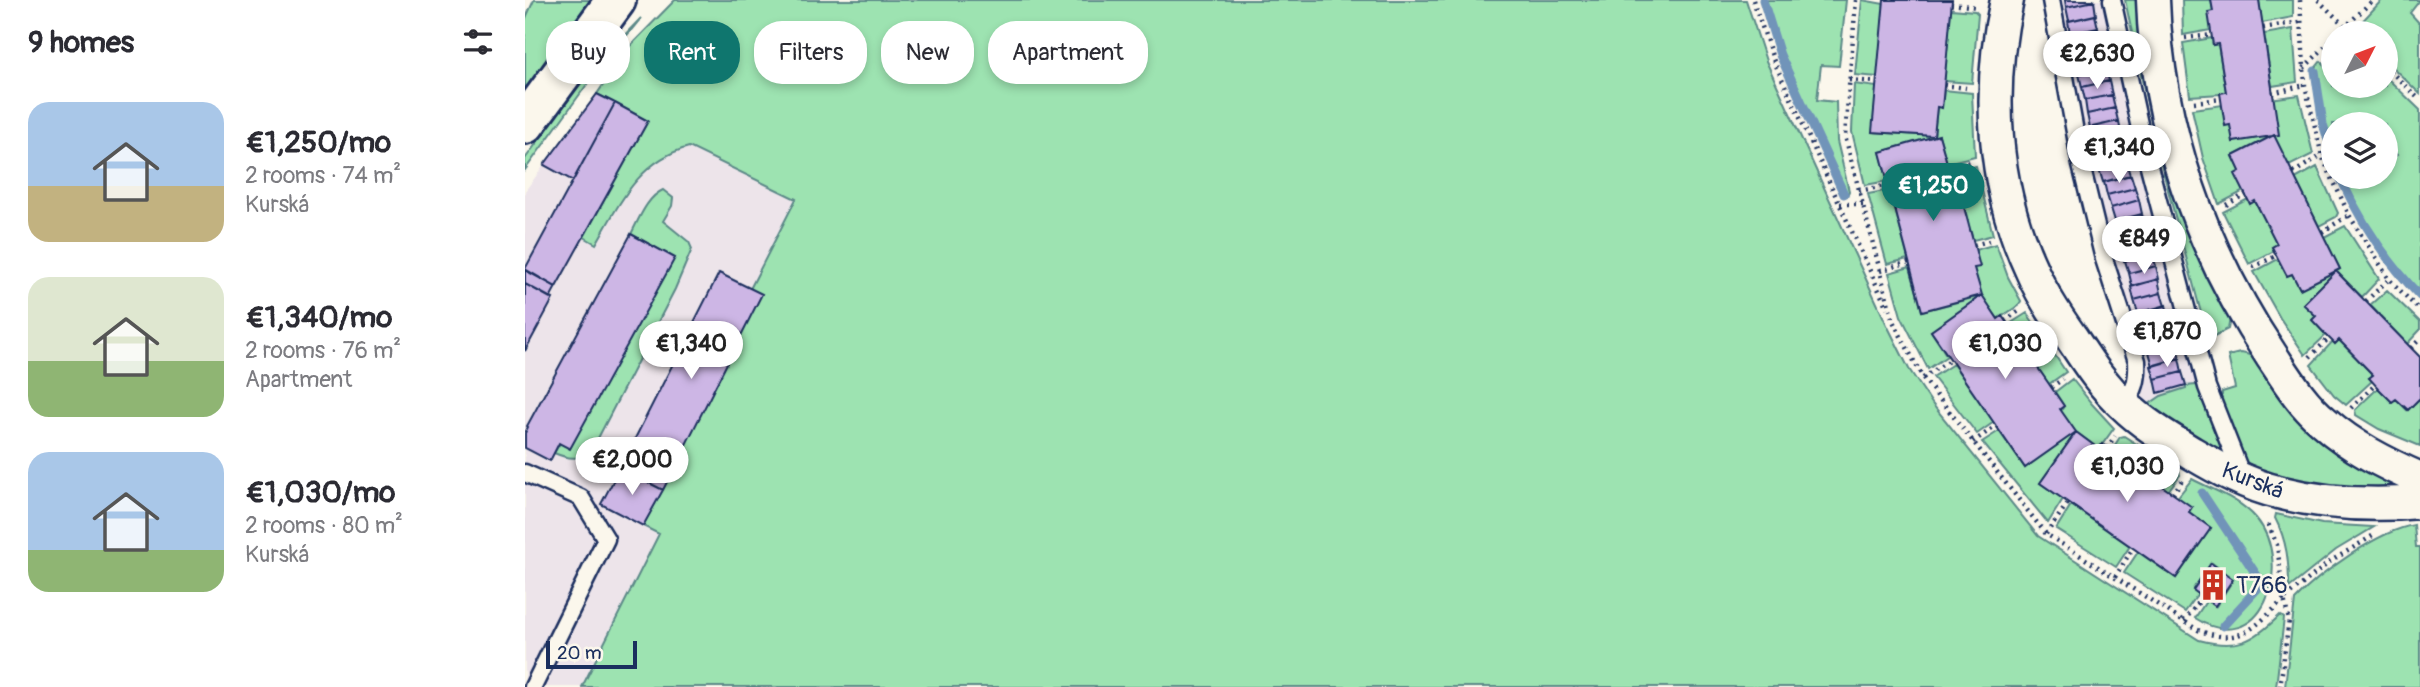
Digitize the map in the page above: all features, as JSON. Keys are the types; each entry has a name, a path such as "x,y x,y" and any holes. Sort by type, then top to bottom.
{"highway":[{"path":"600,21 616,0"},
{"path":"610,21 633,0"},
{"path":"525,124 554,84"}],"street":[{"path":"2153,0 2161,75 2183,176 2219,267 2255,331 2308,406 2353,445 2420,479"},
{"name":"Kurská","path":"1996,4 1998,54 1995,121 2010,212 2026,260 2047,300 2085,358 2124,406 2182,447 2244,480 2277,492 2345,503 2383,505 2420,502"}],"lane":[{"path":"2051,0 2081,165 2104,259 2137,361 2135,390 2124,406"},
{"path":"2112,0 2144,148 2207,387 2244,480"},
{"path":"525,473 580,498 606,539 533,687"}],"path":[{"path":"1753,0 1773,59 1893,321 1923,378 2046,534 2184,622 2217,637 2237,636 2255,627 2284,599 2331,561 2375,534"},
{"path":"1856,0 1845,136 1893,321"},
{"path":"2300,0 2305,85 2321,152"},
{"path":"2318,0 2339,21"},
{"path":"2351,21 2372,0"},
{"path":"1951,4 1996,4"},
{"path":"2263,28 2300,22"},
{"path":"2177,39 2212,35"},
{"path":"2303,69 2321,52"},
{"path":"2398,79 2420,100"},
{"path":"1849,80 1877,82"},
{"path":"1944,85 1977,89"},
{"path":"2272,93 2305,85"},
{"path":"2186,102 2221,99"},
{"path":"2293,173 2321,157"},
{"path":"1859,191 1889,185"},
{"path":"2337,189 2349,215 2389,279 2420,311"},
{"path":"2216,210 2246,194"},
{"path":"1840,204 1863,204"},
{"path":"2322,232 2349,215"},
{"path":"2246,270 2276,256"},
{"path":"1880,271 1909,262"},
{"path":"2366,301 2389,279"},
{"path":"2304,364 2329,338"},
{"path":"2411,348 2420,339"},
{"path":"1923,378 1950,360"},
{"path":"2345,413 2375,385"},
{"path":"1973,442 1996,426"},
{"path":"2046,534 2068,503"},
{"path":"2115,577 2133,548"},
{"path":"2280,687 2289,620 2281,574"},
{"path":"2184,622 2203,597"}],"shaded area":[{"path":"2051,0 2112,0 2207,387 2244,480 2124,406 2138,376 2104,259"},
{"path":"597,94 811,198 643,525 659,533 582,687 525,687 525,191"}],"green space":[{"path":"534,0 592,0 577,21 546,21 546,63 525,92 525,20"},
{"path":"675,0 1746,0 1766,61 1887,325 1909,369 1933,405 2038,536 2199,640 2234,644 2261,632 2280,615 2284,618 2276,687 582,687 659,534 643,526 750,289 796,199 689,147 672,153 644,173 623,199 596,244 584,237 648,121 597,94 604,84 630,84 630,46 644,32 644,84 740,84 740,21 654,21"},
{"path":"1761,0 1846,0 1839,66 1821,65 1817,100 1836,102 1837,141 1849,191 1847,196 1842,194 1779,56"},
{"path":"1862,0 1884,4 1878,77 1855,75"},
{"path":"2125,0 2139,0 2160,137 2181,217 2197,256 2230,319 2228,329 2208,339 2156,145"},
{"path":"2182,0 2211,0 2211,30 2183,35"},
{"path":"2259,0 2293,0 2293,17 2262,23"},
{"path":"2382,0 2420,0 2410,13 2420,24 2420,94 2398,73 2398,21 2362,21"},
{"path":"1951,9 1975,11 1978,14 1972,83 1944,81"},
{"path":"2293,29 2297,82 2272,86 2264,34"},
{"path":"2212,38 2213,45 2218,44 2226,92 2190,96 2183,43"},
{"path":"2321,61 2321,98 2398,98 2398,89 2420,110 2420,299 2374,242 2345,189 2398,189 2398,112 2321,112 2321,119 2313,71"},
{"path":"579,84 587,84 525,170 525,159"},
{"path":"1854,84 1877,87 1873,132 1934,136 1937,107 1942,107 1944,90 1972,93 1975,156 1947,163 1939,135 1880,152 1888,181 1865,185 1852,132"},
{"path":"2299,95 2313,154 2289,166 2273,135 2233,156 2240,171 2244,191 2219,204 2203,158 2192,109"},
{"path":"1976,166 1993,235 1973,240 1955,171"},
{"path":"2317,167 2321,176 2321,189 2327,189 2338,213 2336,217 2319,226 2295,179"},
{"path":"663,190 673,198 672,206 663,221 689,242 692,249 675,289 595,444 577,457 554,453 674,258 631,234 648,203"},
{"path":"1890,190 1908,259 1887,264 1868,194"},
{"path":"2248,199 2251,203 2255,201 2277,244 2272,247 2274,251 2249,264 2223,212"},
{"path":"2345,226 2379,279 2362,297 2336,271 2340,269 2324,237"},
{"path":"1996,244 2008,277 2021,301 2019,305 1998,319 1982,296 1931,331 1947,356 1928,369 1901,316 1889,273 1910,267 1922,311 1981,296 1974,268 1975,250"},
{"path":"2278,259 2287,276 2292,274 2300,289 2336,271 2304,304 2316,316 2312,320 2326,335 2305,355 2254,272"},
{"path":"2387,290 2420,322 2420,330 2407,344 2370,305"},
{"path":"2027,313 2066,372 2049,384 2008,325"},
{"path":"2339,340 2373,375 2369,378 2372,381 2346,405 2334,395 2311,365 2333,341 2335,344"},
{"path":"2240,353 2255,359 2299,421 2325,445 2370,472 2419,491 2340,491 2279,480 2246,464 2218,397 2222,392 2235,388 2228,356"},
{"path":"1953,364 1994,422 1977,434 1933,377"},
{"path":"2072,379 2114,428 2099,449 2076,432 2040,483 2063,499 2048,523 1982,442 1999,431 2025,468 2064,406 2055,392"},
{"path":"2196,385 2200,387 2226,457 2145,407 2161,396"},
{"path":"2378,388 2392,402 2396,399 2407,410 2420,398 2420,446 2379,429 2356,415 2355,410"},
{"path":"2124,436 2179,471 2180,475 2168,491 2111,451 2120,437"},
{"path":"2192,479 2250,511 2267,538 2272,560 2272,582 2265,602 2254,618 2238,627 2218,628 2195,618 2207,600 2216,606 2233,580 2212,563 2193,589 2198,594 2185,612 2124,573 2138,552 2176,578 2211,528 2189,512 2177,498"},
{"path":"2071,505 2130,546 2116,567 2056,529"},
{"path":"2276,514 2322,524 2374,527 2336,550 2289,588 2287,552"},
{"path":"2414,525 2416,547 2420,547 2420,687 2285,687 2295,600 2319,578 2367,544"}],"building":[{"path":"1884,0 1952,0 1942,108 1937,107 1934,136 1872,132"},
{"path":"2065,0 2093,0 2094,1 2066,7"},
{"path":"2211,0 2259,0 2279,135 2233,142 2230,125 2225,126 2220,93 2226,92 2218,44 2213,45 2208,12 2213,11"},
{"path":"2094,1 2096,15 2069,21 2066,7"},
{"path":"2095,15 2098,28 2070,34 2068,21"},
{"path":"2098,28 2101,42 2073,47 2070,34"},
{"path":"2102,41 2105,55 2078,61 2075,47"},
{"path":"2105,55 2108,68 2080,74 2078,61"},
{"path":"2106,68 2109,81 2082,87 2079,74"},
{"path":"2109,81 2112,95 2085,100 2082,87"},
{"path":"597,94 615,103 573,181 544,165"},
{"path":"2112,95 2115,108 2087,114 2085,100"},
{"path":"615,103 648,121 556,287 525,269"},
{"path":"2115,108 2118,121 2090,128 2087,114"},
{"path":"2119,121 2121,135 2094,141 2092,127"},
{"path":"1939,135 1947,163 1952,162 1980,267 1974,268 1982,295 1922,311 1880,152"},
{"path":"2121,135 2124,148 2097,155 2094,141"},
{"path":"2274,135 2340,269 2300,289 2292,274 2287,276 2272,247 2277,244 2255,201 2250,204 2235,174 2240,171 2233,156"},
{"path":"2123,148 2126,162 2099,169 2096,156"},
{"path":"2126,162 2130,175 2103,182 2099,169"},
{"path":"2131,175 2135,188 2107,195 2104,182"},
{"path":"2135,188 2139,200 2111,208 2107,195"},
{"path":"2139,200 2142,214 2115,221 2111,208"},
{"path":"2142,214 2145,227 2118,234 2115,221"},
{"path":"2144,227 2147,240 2120,248 2117,235"},
{"path":"631,234 675,258 570,449 559,443 550,461 525,448 527,426"},
{"path":"2147,240 2151,253 2124,261 2120,248"},
{"path":"2152,253 2156,266 2129,273 2125,261"},
{"path":"2156,266 2159,279 2132,286 2129,273"},
{"path":"525,270 556,287 550,298 525,284"},
{"path":"2336,271 2420,357 2420,398 2408,410 2396,399 2392,402 2378,388 2369,378 2373,375 2339,340 2335,344 2329,338 2312,320 2316,316 2303,304"},
{"path":"719,273 762,294 663,490 620,468"},
{"path":"2158,279 2161,293 2134,300 2131,287"},
{"path":"525,284 553,299 525,351"},
{"path":"2161,293 2165,306 2138,313 2134,300"},
{"path":"1982,295 1998,319 2002,316 2049,384 2064,406 2060,409 2076,432 2025,468 1931,331"},
{"path":"2166,305 2169,319 2143,326 2139,313"},
{"path":"2169,319 2173,332 2146,339 2143,326"},
{"path":"2173,332 2176,345 2149,352 2146,339"},
{"path":"2176,345 2180,358 2153,366 2149,352"},
{"path":"2179,358 2182,372 2155,379 2151,366"},
{"path":"2182,372 2186,385 2158,393 2155,379"},
{"path":"2076,432 2099,449 2102,444 2192,507 2189,512 2211,528 2176,578 2040,483"},
{"path":"620,468 663,490 643,526 601,504"},
{"name":"T766","path":"2211,563 2233,579 2215,606 2193,590"}],"waterway":[{"path":"1763,0 1780,55 1844,194"},
{"path":"2315,71 2321,112"},
{"path":"2346,189 2375,240 2420,296"},
{"path":"2202,493 2260,580 2259,587 2223,626"}],"place":[{"name":"T766","path":"2213,585"}]}
